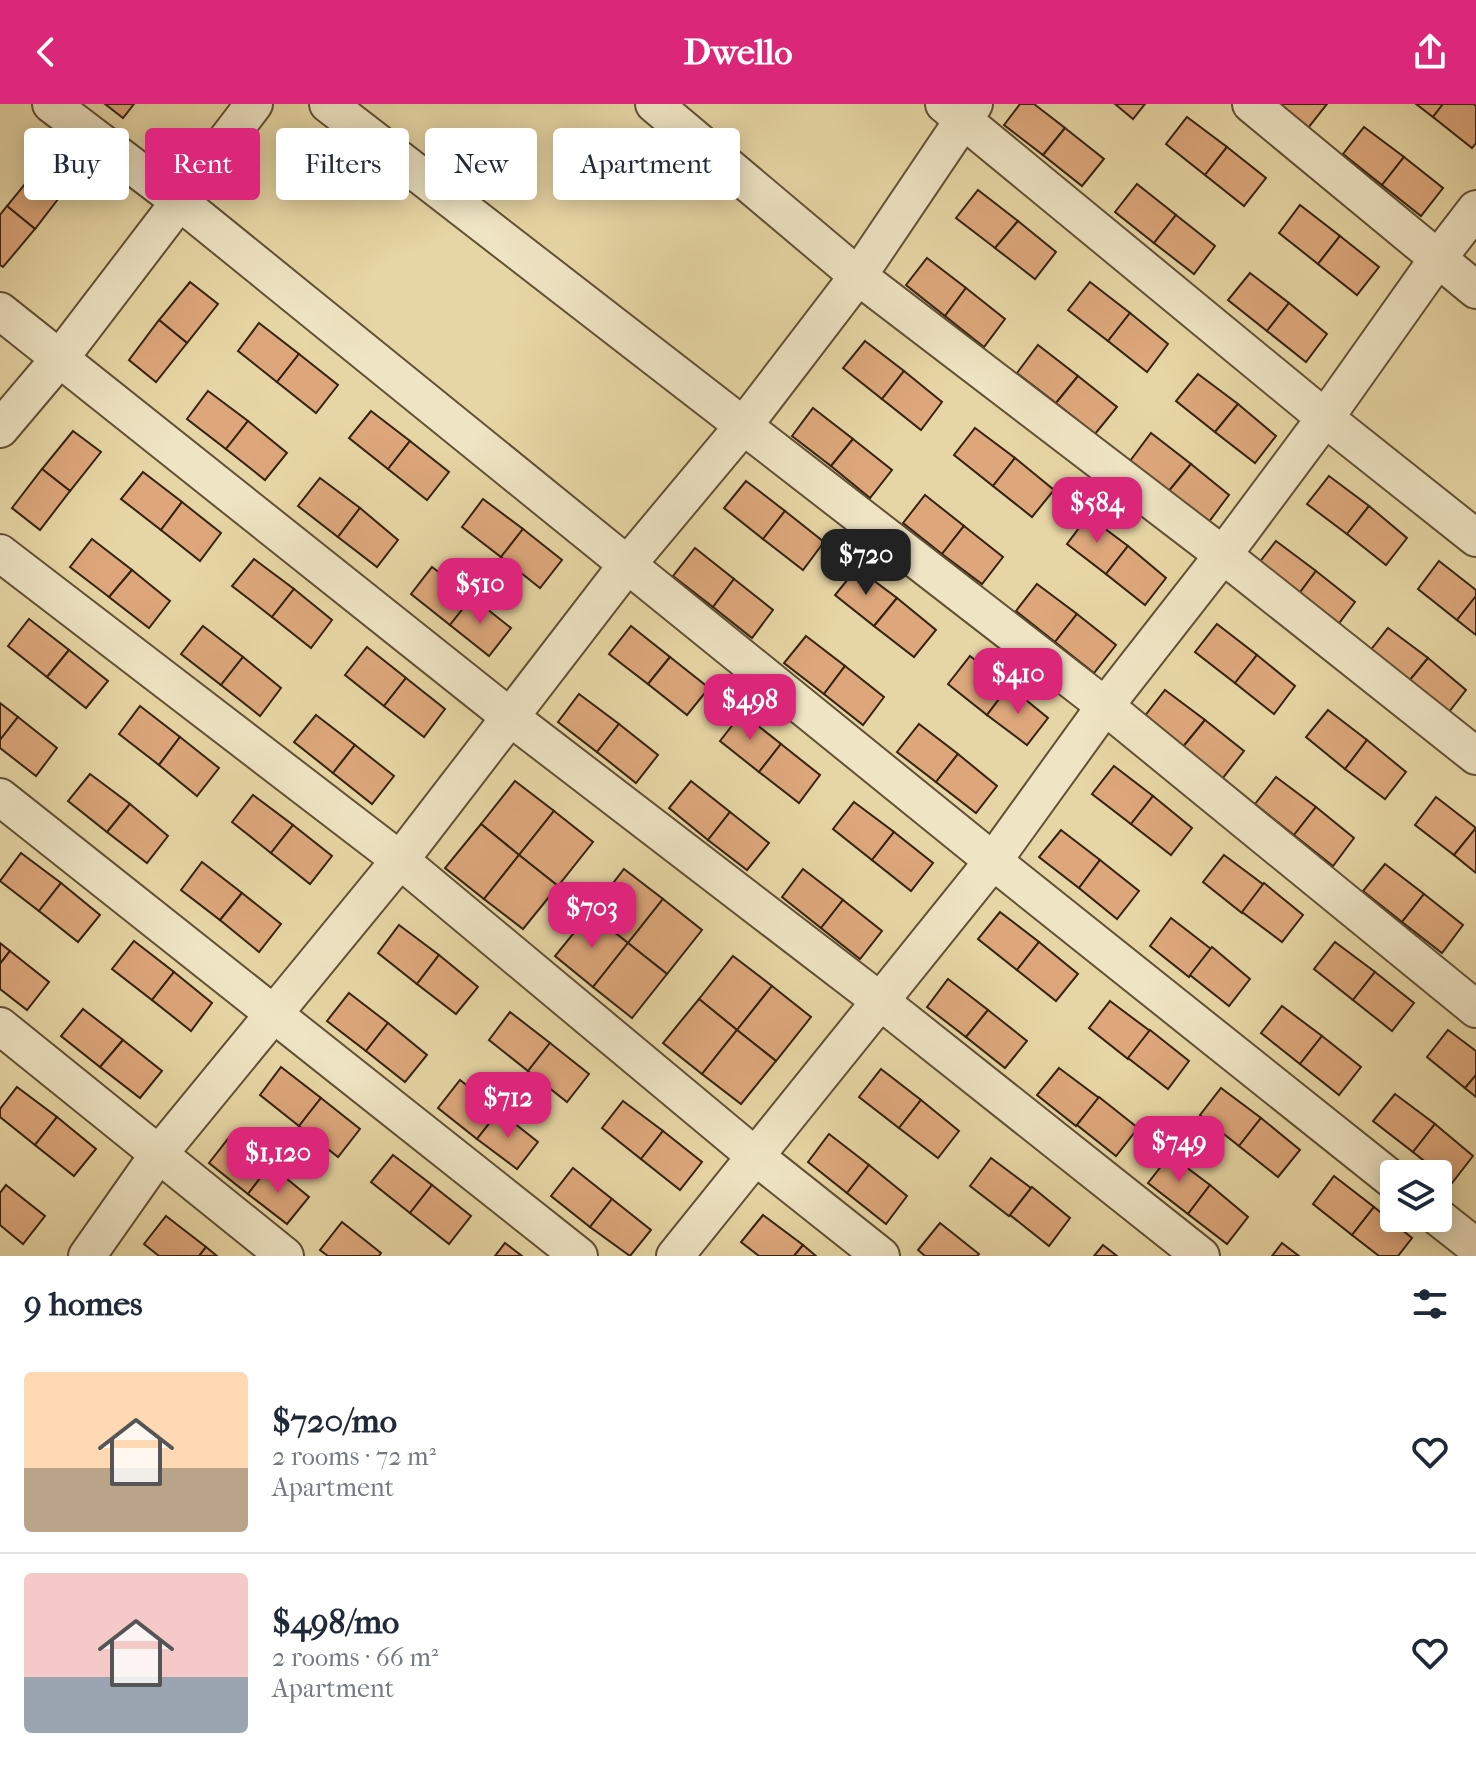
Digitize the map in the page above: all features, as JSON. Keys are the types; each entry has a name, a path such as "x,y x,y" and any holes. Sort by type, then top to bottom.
{"street":[{"path":"51,104 180,202 993,861 1380,1170"},
{"path":"0,429 60,358 254,104"},
{"path":"328,104 1105,706 1476,1009"},
{"path":"654,104 858,276 1223,555 1476,756"},
{"path":"1251,104 1476,290"},
{"path":"87,1256 158,1155 400,860 627,565 744,425 858,276 960,109 1325,418 1476,538"},
{"path":"675,1256 993,861 1105,706 1325,418 1476,209"},
{"path":"0,311 510,717 880,1001 1201,1256"},
{"path":"0,553 400,860 755,1156 881,1256"},
{"path":"0,797 579,1256"},
{"path":"0,1026 285,1256"},
{"path":"1452,1228 1476,1248 1471,1256"}],"building":[{"path":"105,104 134,104 123,118"},
{"path":"1020,104 1034,104 1065,128 1043,155 1004,125"},
{"path":"1115,104 1145,104 1133,119"},
{"path":"1279,104 1327,104 1308,128"},
{"path":"1416,104 1443,104 1433,117"},
{"path":"1443,104 1476,106 1476,143 1472,148 1433,117"},
{"path":"1187,117 1227,147 1205,175 1166,144"},
{"path":"1364,127 1404,157 1382,185 1343,154"},
{"path":"1065,128 1104,159 1082,186 1043,155"},
{"path":"1227,147 1266,178 1244,206 1205,175"},
{"path":"1404,157 1443,188 1421,216 1382,185"},
{"path":"1137,184 1176,215 1154,243 1115,212"},
{"path":"24,185 24,200 57,200 35,229 7,206"},
{"path":"978,190 1018,221 995,248 956,218"},
{"path":"1300,205 1340,236 1318,264 1279,233"},
{"path":"7,206 35,229 3,267 0,265 0,215"},
{"path":"1176,215 1215,246 1194,274 1154,243"},
{"path":"1018,221 1056,252 1035,279 995,248"},
{"path":"1340,236 1379,267 1357,295 1318,264"},
{"path":"927,258 966,288 945,316 906,285"},
{"path":"1250,273 1289,303 1267,331 1228,300"},
{"path":"190,282 218,304 187,343 159,320"},
{"path":"1090,282 1130,313 1108,341 1068,310"},
{"path":"966,288 1005,319 984,347 945,316"},
{"path":"1289,303 1327,334 1306,362 1267,331"},
{"path":"1130,313 1168,344 1147,372 1108,341"},
{"path":"159,320 187,343 156,382 129,360"},
{"path":"259,323 299,354 277,382 238,351"},
{"path":"865,341 904,371 882,399 843,368"},
{"path":"1038,345 1078,376 1056,403 1017,373"},
{"path":"299,354 338,385 316,413 277,382"},
{"path":"904,371 942,402 921,430 882,399"},
{"path":"1198,374 1238,404 1215,432 1176,401"},
{"path":"1078,376 1117,407 1095,434 1056,403"},
{"path":"208,391 248,421 226,449 187,419"},
{"path":"1238,404 1276,436 1255,463 1215,432"},
{"path":"813,408 853,439 831,466 792,436"},
{"path":"371,411 410,441 388,469 349,438"},
{"path":"248,421 287,453 265,480 226,449"},
{"path":"975,428 1015,458 993,486 954,455"},
{"path":"73,431 101,452 70,491 42,469"},
{"path":"1151,433 1191,464 1168,492 1130,461"},
{"path":"853,439 892,470 870,498 831,466"},
{"path":"410,441 449,472 427,500 388,469"},
{"path":"1015,458 1054,490 1032,517 993,486"},
{"path":"1191,464 1229,495 1208,523 1168,492"},
{"path":"42,469 70,491 40,530 12,508"},
{"path":"143,472 182,502 161,530 121,499"},
{"path":"1329,476 1369,506 1347,534 1307,504"},
{"path":"320,478 360,508 338,537 298,506"},
{"path":"746,481 785,511 763,539 724,508"},
{"path":"925,495 964,526 942,554 903,523"},
{"path":"483,499 523,529 501,557 462,527"},
{"path":"182,502 221,533 200,561 161,530"},
{"path":"1369,506 1407,538 1386,565 1347,534"},
{"path":"360,508 398,540 377,567 338,537"},
{"path":"785,511 824,542 803,570 763,539"},
{"path":"1088,516 1128,546 1106,574 1067,544"},
{"path":"964,526 1003,557 982,584 942,554"},
{"path":"523,529 562,560 540,588 501,557"},
{"path":"92,539 132,570 109,597 70,567"},
{"path":"1276,541 1316,571 1295,599 1255,568"},
{"path":"1128,546 1166,578 1145,605 1106,574"},
{"path":"695,548 734,579 713,607 673,576"},
{"path":"254,559 294,589 272,617 232,586"},
{"path":"1439,561 1476,590 1476,596 1457,620 1418,589"},
{"path":"432,567 472,597 450,625 411,594"},
{"path":"857,568 897,598 874,626 835,595"},
{"path":"132,570 170,601 149,628 109,597"},
{"path":"1316,571 1355,602 1334,630 1295,599"},
{"path":"734,579 773,610 752,638 713,607"},
{"path":"1037,584 1077,614 1055,642 1016,611"},
{"path":"294,589 332,620 311,648 272,617"},
{"path":"1476,596 1476,635 1457,620"},
{"path":"472,597 511,628 489,656 450,625"},
{"path":"897,598 936,630 914,657 874,626"},
{"path":"1077,614 1116,645 1094,673 1055,642"},
{"path":"29,619 69,650 47,677 8,646"},
{"path":"1217,624 1257,655 1235,683 1195,652"},
{"path":"203,626 243,657 221,685 181,654"},
{"path":"631,626 670,657 648,684 609,654"},
{"path":"1388,628 1428,658 1405,686 1366,656"},
{"path":"806,636 845,666 824,694 784,663"},
{"path":"367,647 406,678 384,706 345,675"},
{"path":"69,650 108,681 86,708 47,677"},
{"path":"1257,655 1295,686 1274,714 1235,683"},
{"path":"970,656 1009,686 987,715 948,684"},
{"path":"243,657 281,688 260,716 221,685"},
{"path":"670,657 709,688 687,715 648,684"},
{"path":"1428,658 1466,690 1445,717 1405,686"},
{"path":"845,666 884,697 863,725 824,694"},
{"path":"406,678 445,709 424,737 384,706"},
{"path":"1009,686 1048,718 1027,745 987,715"},
{"path":"1165,690 1205,720 1182,748 1144,717"},
{"path":"579,694 619,724 597,752 558,722"},
{"path":"0,703 18,717 0,740"},
{"path":"140,706 180,737 159,765 119,734"},
{"path":"1328,710 1367,740 1345,769 1306,737"},
{"path":"742,713 781,744 759,772 720,741"},
{"path":"316,715 355,745 333,773 294,742"},
{"path":"18,717 57,748 36,776 0,748 0,740"},
{"path":"1205,720 1244,751 1222,779 1182,748"},
{"path":"619,724 658,755 636,783 597,752"},
{"path":"919,724 958,754 936,782 897,752"},
{"path":"180,737 219,768 197,796 159,765"},
{"path":"1367,740 1406,772 1385,799 1345,769"},
{"path":"781,744 820,775 799,803 759,772"},
{"path":"355,745 394,776 372,804 333,773"},
{"path":"958,754 997,786 976,813 936,782"},
{"path":"1114,766 1153,796 1131,824 1092,794"},
{"path":"90,774 130,804 107,832 68,801"},
{"path":"1276,777 1316,807 1294,835 1255,804"},
{"path":"515,781 554,811 519,855 481,824"},
{"path":"691,781 730,812 708,840 669,808"},
{"path":"253,795 293,825 271,853 232,822"},
{"path":"1153,796 1192,828 1171,855 1131,824"},
{"path":"1436,797 1476,828 1454,855 1415,825"},
{"path":"854,802 894,832 872,860 833,829"},
{"path":"130,804 168,836 147,863 107,832"},
{"path":"1316,807 1354,838 1333,866 1294,835"},
{"path":"554,811 593,842 558,886 519,855"},
{"path":"730,812 769,843 747,870 708,840"},
{"path":"481,824 519,855 484,899 445,868"},
{"path":"293,825 332,856 310,884 271,853"},
{"path":"1476,828 1476,873 1454,855"},
{"path":"1061,830 1100,860 1079,888 1039,857"},
{"path":"894,832 933,863 911,891 872,860"},
{"path":"21,853 61,883 39,911 0,881"},
{"path":"519,855 558,886 523,929 484,899"},
{"path":"1224,855 1264,885 1242,913 1203,882"},
{"path":"1100,860 1139,891 1117,919 1079,888"},
{"path":"202,862 242,893 220,920 181,890"},
{"path":"1385,864 1424,894 1402,922 1363,891"},
{"path":"624,869 663,899 628,943 590,913"},
{"path":"803,869 843,900 821,928 782,897"},
{"path":"61,883 100,915 78,942 39,911"},
{"path":"1264,883 1303,915 1282,942 1242,912"},
{"path":"242,893 281,924 259,952 220,920"},
{"path":"1424,894 1463,925 1442,953 1402,922"},
{"path":"663,899 702,930 667,974 628,943"},
{"path":"843,900 882,931 860,959 821,928"},
{"path":"1000,912 1039,942 1017,970 978,939"},
{"path":"590,913 628,943 593,987 555,956"},
{"path":"1171,918 1211,949 1189,977 1150,946"},
{"path":"399,925 439,955 417,984 378,953"},
{"path":"134,941 174,972 152,1000 112,969"},
{"path":"1039,942 1078,974 1056,1001 1017,970"},
{"path":"1335,942 1375,972 1353,1000 1314,969"},
{"path":"0,943 10,951 0,964"},
{"path":"628,943 667,974 632,1018 593,987"},
{"path":"1212,947 1250,979 1229,1006 1190,975"},
{"path":"10,951 49,982 27,1010 0,989 0,964"},
{"path":"439,955 478,987 456,1014 417,984"},
{"path":"733,956 772,986 737,1030 699,999"},
{"path":"174,972 212,1003 191,1031 152,1000"},
{"path":"1375,972 1414,1003 1392,1031 1353,1000"},
{"path":"948,979 988,1010 966,1037 927,1007"},
{"path":"772,986 811,1017 776,1061 737,1030"},
{"path":"349,993 388,1023 366,1051 327,1021"},
{"path":"699,999 737,1030 702,1074 663,1043"},
{"path":"1110,1001 1150,1031 1128,1059 1089,1028"},
{"path":"1282,1006 1322,1036 1300,1064 1261,1033"},
{"path":"83,1009 123,1040 100,1067 61,1036"},
{"path":"988,1010 1027,1041 1005,1068 966,1037"},
{"path":"510,1012 550,1043 528,1071 489,1040"},
{"path":"388,1023 427,1055 405,1082 366,1051"},
{"path":"737,1030 776,1061 741,1104 702,1074"},
{"path":"1150,1030 1189,1061 1168,1089 1128,1058"},
{"path":"1448,1030 1476,1051 1476,1075 1465,1088 1427,1057"},
{"path":"1322,1036 1361,1067 1339,1095 1300,1064"},
{"path":"123,1040 162,1071 140,1098 100,1067"},
{"path":"550,1043 589,1074 567,1102 528,1071"},
{"path":"281,1067 321,1098 299,1126 260,1095"},
{"path":"1059,1068 1099,1098 1076,1126 1037,1095"},
{"path":"881,1069 921,1100 899,1128 859,1097"},
{"path":"1476,1075 1476,1097 1465,1088"},
{"path":"460,1080 499,1111 477,1139 438,1108"},
{"path":"17,1087 57,1117 35,1145 0,1117 0,1109"},
{"path":"1221,1088 1261,1118 1239,1146 1200,1115"},
{"path":"1395,1094 1435,1124 1413,1152 1373,1121"},
{"path":"1099,1097 1138,1128 1116,1156 1077,1125"},
{"path":"321,1098 360,1129 338,1157 299,1126"},
{"path":"921,1100 959,1131 938,1158 899,1128"},
{"path":"623,1101 663,1131 641,1159 602,1128"},
{"path":"499,1111 538,1142 517,1169 477,1139"},
{"path":"57,1117 96,1149 74,1176 35,1145"},
{"path":"1261,1118 1300,1150 1278,1177 1239,1146"},
{"path":"1435,1124 1473,1156 1452,1183 1452,1160 1423,1160 1413,1152"},
{"path":"663,1131 702,1162 680,1190 641,1159"},
{"path":"829,1134 869,1165 847,1193 808,1162"},
{"path":"231,1135 270,1165 248,1194 209,1163"},
{"path":"393,1155 432,1185 410,1213 371,1182"},
{"path":"1170,1155 1210,1185 1188,1214 1148,1183"},
{"path":"991,1158 1031,1188 1009,1216 970,1186"},
{"path":"270,1165 309,1197 287,1224 248,1194"},
{"path":"869,1165 907,1196 886,1224 847,1193"},
{"path":"573,1168 612,1199 590,1227 551,1196"},
{"path":"1334,1176 1374,1207 1352,1235 1313,1204"},
{"path":"6,1185 45,1216 23,1244 0,1225 0,1193"},
{"path":"432,1185 471,1216 449,1244 410,1213"},
{"path":"1210,1185 1248,1217 1227,1244 1188,1214"},
{"path":"1032,1187 1070,1218 1049,1246 1010,1215"},
{"path":"612,1199 651,1230 630,1256 590,1227"},
{"path":"1374,1207 1380,1212 1380,1232 1405,1232 1412,1238 1398,1256 1379,1256 1352,1235"},
{"path":"763,1215 803,1245 794,1256 759,1256 741,1242"},
{"path":"166,1216 206,1247 199,1256 159,1256 144,1244"},
{"path":"342,1222 381,1253 379,1256 328,1256 320,1250"},
{"path":"940,1223 979,1254 925,1256 918,1250"},
{"path":"505,1243 522,1256 495,1256"},
{"path":"1282,1243 1299,1256 1272,1256"},
{"path":"803,1245 816,1256 794,1256"},
{"path":"1103,1245 1117,1256 1094,1256"},
{"path":"206,1247 217,1256 199,1256"}]}
